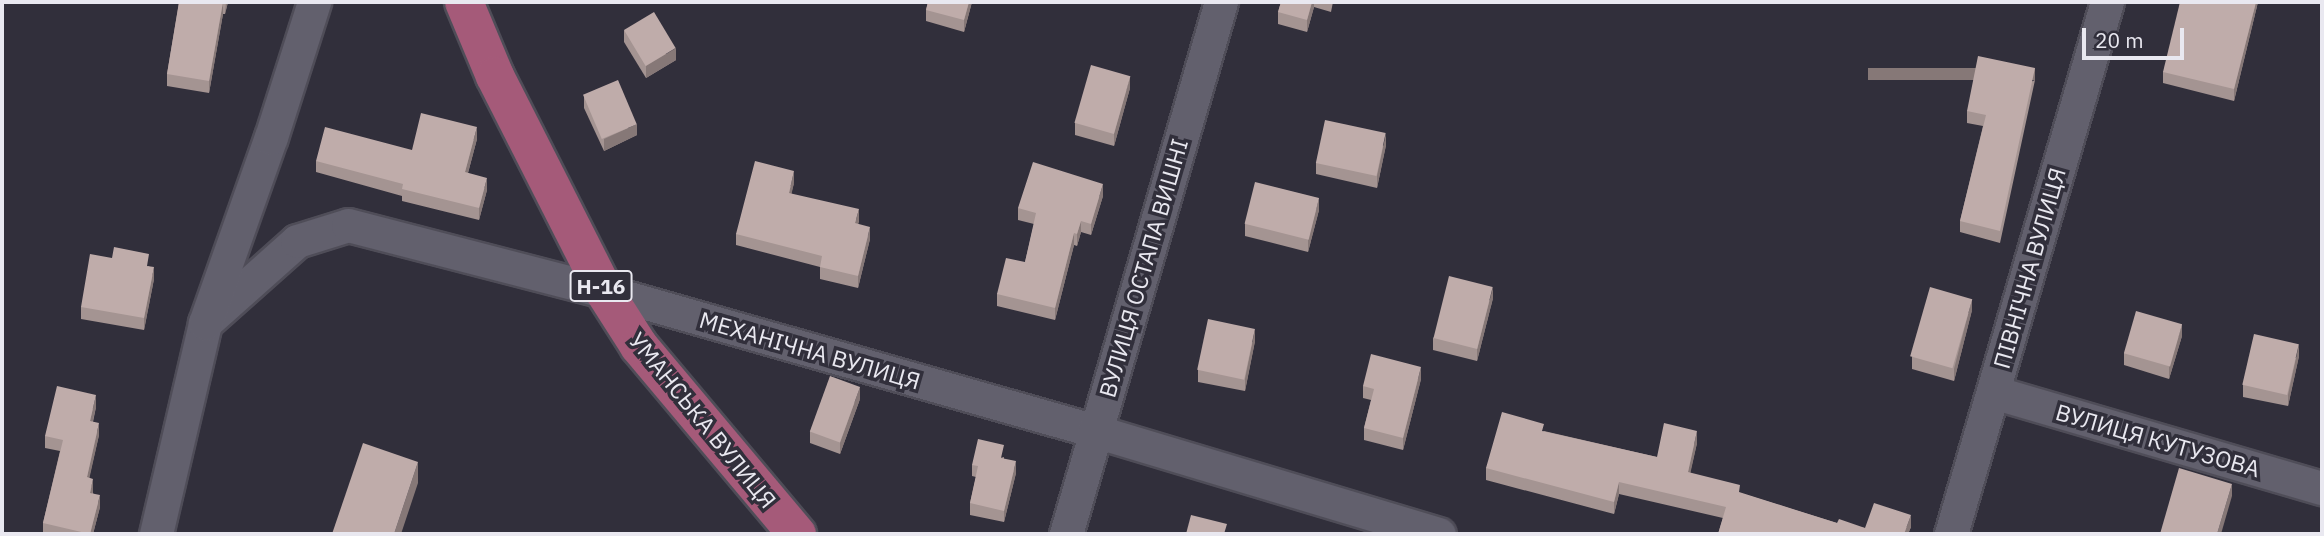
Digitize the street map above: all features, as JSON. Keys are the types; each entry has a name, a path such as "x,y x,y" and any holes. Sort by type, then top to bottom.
{"main road":[{"name":"УМАНСЬКА ВУЛИЦЯ","path":"464,2 495,76 604,291 639,346 797,534"}],"street":[{"path":"156,534 205,323 271,137 314,2"},
{"name":"ВУЛИЦЯ ОСТАПА ВИШНІ","path":"1066,534 1222,2"},
{"name":"ПІВНІЧНА ВУЛИЦЯ","path":"1951,534 2107,2"},
{"name":"МЕХАНІЧНА ВУЛИЦЯ","path":"205,323 297,241 348,226 604,291 1095,431 1439,534"},
{"name":"ВУЛИЦЯ КУТУЗОВА","path":"1993,392 2322,488"}],"building":[{"path":"179,2 223,2 209,81 167,74"},
{"path":"928,2 969,2 964,20 926,10"},
{"path":"1281,2 1312,2 1307,20 1278,12"},
{"path":"2180,2 2256,2 2234,89 2163,72"},
{"path":"654,12 676,48 646,66 624,30"},
{"path":"1978,56 2035,68 2000,231 1960,221 1986,115 1967,111"},
{"path":"1091,65 1130,76 1114,134 1074,123"},
{"path":"618,80 637,124 602,139 583,95"},
{"path":"421,113 477,127 465,172 487,178 479,208 402,189 403,184 316,161 325,127 412,150"},
{"path":"1325,120 1386,133 1376,176 1316,163"},
{"path":"755,161 794,171 789,193 859,209 855,223 870,227 858,276 820,267 822,256 736,234"},
{"path":"1033,162 1103,184 1091,224 1081,221 1077,234 1074,233 1055,308 997,294 1006,258 1025,262 1036,213 1018,208"},
{"path":"1255,182 1319,198 1309,240 1245,224"},
{"path":"114,247 149,254 147,266 154,267 144,318 81,307 90,254 112,258"},
{"path":"1449,276 1493,287 1477,349 1434,338"},
{"path":"1930,287 1972,299 1952,368 1910,356"},
{"path":"2136,311 2182,324 2170,367 2124,353"},
{"path":"1208,319 1255,329 1244,380 1197,370"},
{"path":"2254,334 2299,344 2287,395 2242,385"},
{"path":"1371,354 1421,367 1403,438 1364,428 1374,389 1363,386"},
{"path":"830,376 860,387 840,442 810,431"},
{"path":"57,386 96,395 90,421 99,423 87,477 93,479 90,493 100,495 90,534 43,523 63,440 45,436"},
{"path":"1502,412 1544,424 1542,431 1657,457 1664,423 1697,431 1688,472 1740,485 1739,492 1837,523 1839,519 1865,528 1874,503 1911,515 1904,534 1718,534 1726,507 1619,482 1614,502 1486,468"},
{"path":"978,439 1004,445 1001,458 1016,461 1004,511 970,503 978,466 972,465"},
{"path":"363,443 418,462 394,534 332,534"},
{"path":"2179,468 2232,484 2217,534 2160,534"},
{"path":"1191,515 1227,524 1224,534 1186,534"}]}
